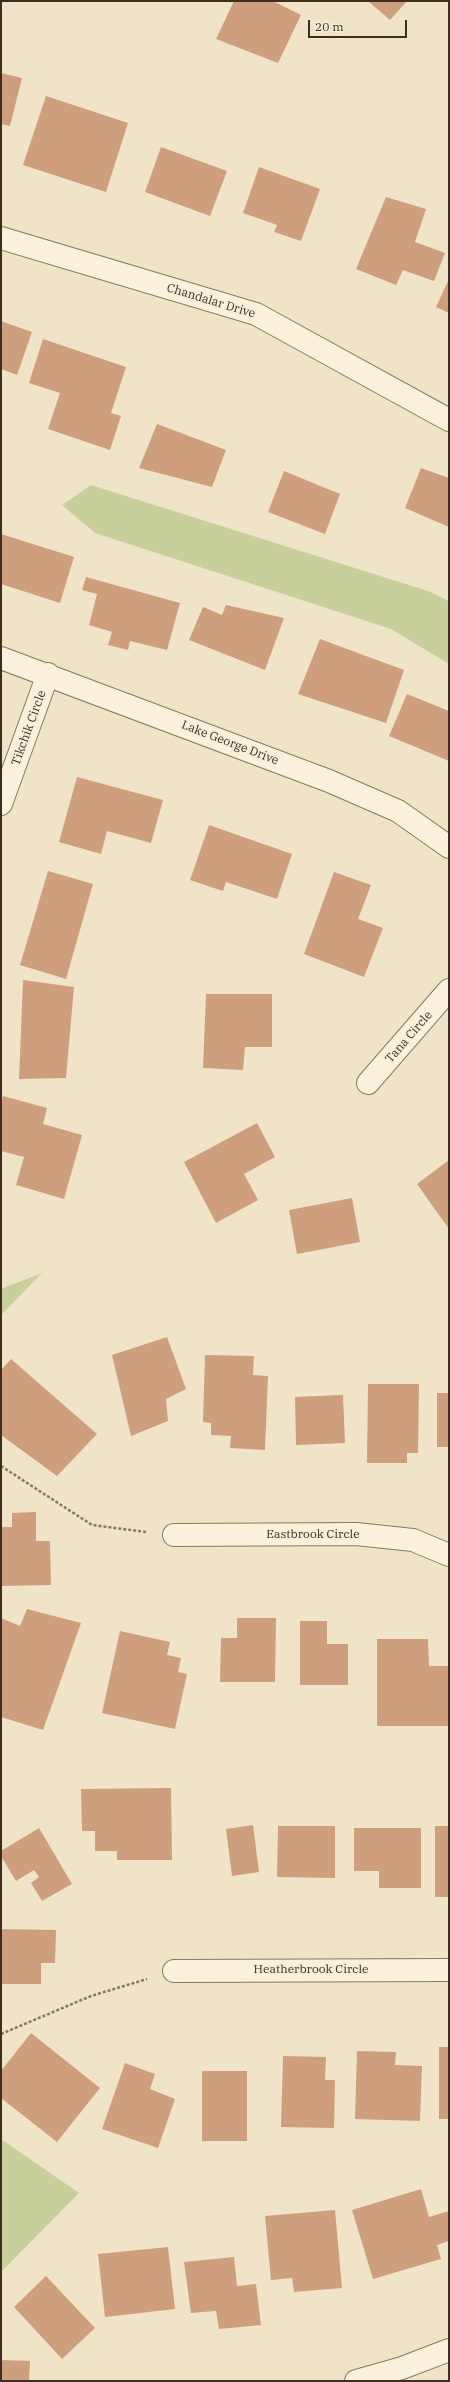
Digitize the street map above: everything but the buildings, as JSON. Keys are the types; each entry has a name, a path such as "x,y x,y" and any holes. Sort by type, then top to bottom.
{"street":[{"name":"Chandalar Drive","path":"1,238 256,314 449,420"},
{"name":"Lake George Drive","path":"1,658 48,674 329,781 398,811 449,847"},
{"name":"Tikchik Circle","path":"1,804 48,674"},
{"name":"Tana Circle","path":"368,1083 449,990"},
{"name":"Eastbrook Circle","path":"174,1535 356,1534 413,1540 449,1555"},
{"name":"Heatherbrook Circle","path":"174,1971 449,1970"},
{"path":"356,2381 402,2368 449,2350"}],"path":[{"path":"1,1466 92,1524 174,1535"},
{"path":"1,2034 91,1996 174,1971"}],"green space":[{"path":"91,485 428,591 449,601 449,664 391,629 95,533 62,505"},
{"path":"42,1273 1,1315 1,1289"},
{"path":"1,2139 79,2193 1,2272"}]}
